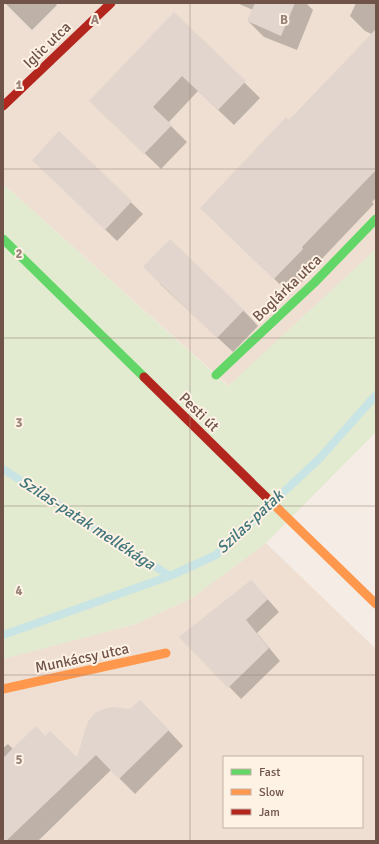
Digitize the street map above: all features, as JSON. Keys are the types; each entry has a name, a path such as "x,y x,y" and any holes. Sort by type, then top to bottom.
{"street":[{"name":"Iglic utca","path":"3,106 111,3"},
{"name":"Boglárka utca","path":"216,375 314,283 376,219"},
{"name":"Pesti út","path":"3,239 376,604"},
{"name":"Munkácsy utca","path":"3,689 166,654"}],"shaded area":[{"path":"3,3 376,3 376,249 229,386 3,184"},
{"path":"266,543 376,649 376,841 3,841 3,659 136,624 192,598"}],"green space":[{"path":"3,184 228,386 376,249 376,432 266,543 192,598 136,624 3,659"}],"building":[{"path":"255,3 295,3 281,36 247,21"},
{"path":"174,12 246,81 218,110 182,76 153,107 172,125 144,154 89,101"},
{"path":"376,29 376,170 302,247 303,249 274,279 200,208 286,117 289,120"},
{"path":"59,131 132,201 105,230 32,160"},
{"path":"170,239 244,310 217,338 143,267"},
{"path":"251,580 268,599 246,620 269,648 228,688 179,637"},
{"path":"140,700 169,730 119,779 96,755 6,841 3,841 3,758 36,726 45,736 50,731 77,757 88,721 96,712 113,707 130,709"}],"waterway":[{"name":"Szilas-patak","path":"3,635 170,576 216,555 319,459 376,395"},
{"name":"Szilas-patak mellékága","path":"3,469 170,576"}],"traffic: fast":[{"path":"216,375 314,283 376,219"},
{"path":"3,239 144,377"}],"traffic: slow":[{"path":"266,497 376,604"},
{"path":"3,689 166,653"}],"traffic: jam":[{"path":"3,106 111,3"},
{"path":"144,377 266,497"}]}
